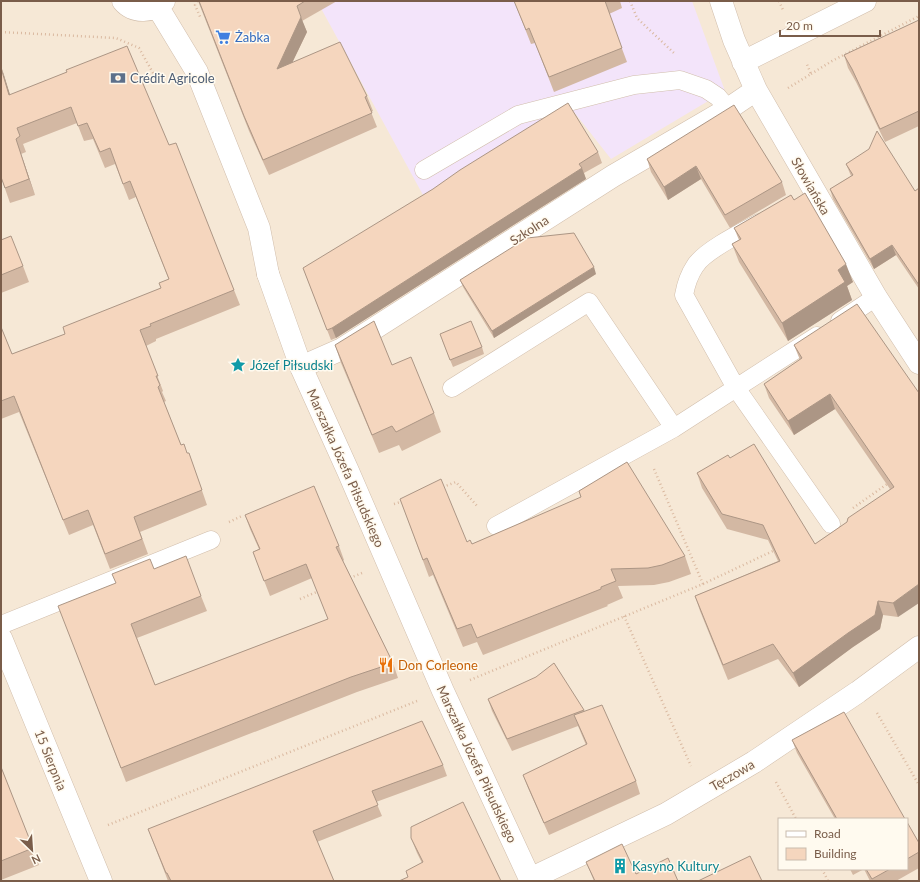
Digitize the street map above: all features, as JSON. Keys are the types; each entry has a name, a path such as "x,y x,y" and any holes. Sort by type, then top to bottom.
{"street":[{"path":"123,1 133,8 141,10 150,9 161,4"},
{"name":"Słowiańska","path":"721,1 743,62 808,195 919,363"},
{"path":"743,62 864,1"},
{"name":"Marszałka Józefa Piłsudskiego","path":"161,4 194,66 259,228 268,274 301,367 367,514 443,691 530,880"},
{"name":"Szkolna","path":"301,367 342,349 613,176 728,109 756,90"},
{"name":"15 Sierpnia","path":"1,638 101,881"},
{"name":"Tęczowa","path":"530,880 666,814 703,792 763,756 863,688 919,647"}],"lane":[{"path":"424,170 518,115 634,85 680,80 706,89 718,97 728,109"},
{"path":"775,214 716,248 696,264 688,279 684,295 736,388 831,524"},
{"path":"496,526 674,428 876,297"},
{"path":"452,388 590,302 674,428"},
{"path":"1,625 211,540"}],"path":[{"path":"197,1 195,5 201,19"},
{"path":"630,1 637,18 688,65 680,80"},
{"path":"811,74 832,61 919,16"},
{"path":"1,32 116,38 139,48 157,80 194,66"},
{"path":"643,445 703,584"},
{"path":"831,524 894,479"},
{"path":"441,488 456,482 496,526"},
{"path":"367,514 404,501"},
{"path":"82,835 443,691 703,584 781,547"},
{"path":"344,581 387,562"},
{"path":"300,599 322,590"},
{"path":"624,616 703,792"},
{"path":"863,688 919,785"},
{"path":"763,756 795,818"},
{"path":"822,870 828,881"}],"shaded area":[{"path":"1,1 919,1 919,881 1,881"},
{"path":"317,1 692,1 725,91 611,159 574,112 423,195"}],"building":[{"path":"199,1 305,1 297,6 301,17 277,69 340,42 367,96 365,97 372,113 263,160"},
{"path":"514,1 605,1 622,48 549,77 529,28 526,30"},
{"path":"919,20 919,111 880,129 844,55"},
{"path":"127,46 169,145 176,143 234,290 150,324 151,326 140,330 158,376 156,376 160,385 158,387 181,445 184,444 187,453 189,453 202,490 134,517 142,539 105,554 88,510 63,520 14,396 1,401 1,327 12,354 65,334 63,327 161,288 159,283 169,279 130,181 123,184 110,148 100,152 87,123 78,126 71,107 17,128 20,136 16,139 29,179 5,188 1,177 1,68 9,95 67,72 66,70"},
{"path":"568,103 598,152 579,164 582,168 327,330 303,268 433,189 460,170"},
{"path":"734,105 782,182 725,215 696,166 664,187 647,159"},
{"path":"877,131 915,191 919,188 919,285 892,245 870,259 830,189 853,175 846,164 869,149"},
{"path":"805,193 846,264 838,270 845,282 782,323 732,244 741,239 734,228 791,195 794,200"},
{"path":"574,233 594,267 492,331 460,280 527,238"},
{"path":"11,236 23,266 1,275 1,240"},
{"path":"857,304 919,393 919,584 893,603 878,601 875,615 793,673 773,644 723,665 695,596 780,561 763,525 722,514 697,473 728,455 730,458 754,444 815,544 847,522 848,518 894,487 830,394 788,421 764,384 802,358 794,345"},
{"path":"374,321 392,365 411,357 434,413 396,432 392,426 372,435 335,345"},
{"path":"471,321 482,347 450,360 440,334"},
{"path":"627,462 685,556 662,565 648,568 611,569 616,581 601,587 601,589 477,638 471,624 457,629 427,558 423,560 400,499 441,479 467,542 470,540 472,544 581,497 579,491"},
{"path":"314,486 339,546 336,547 393,663 351,677 121,768 58,606 116,583 112,574 150,559 154,569 186,556 201,596 131,624 155,685 328,619 306,564 264,581 253,552 260,549 245,515"},
{"path":"554,663 584,710 507,739 488,699 536,677"},
{"path":"602,705 636,781 544,823 523,775 587,744 574,715"},
{"path":"844,712 904,818 836,818 792,740"},
{"path":"422,721 443,765 372,791 378,805 313,831 334,881 171,881 166,873 148,829"},
{"path":"1,767 33,848 1,861"},
{"path":"463,802 501,881 399,881 408,877 406,871 423,862 411,838 411,827"},
{"path":"908,824 919,843 919,852 908,858"},
{"path":"622,844 636,874 668,858 678,881 595,881 586,862"},
{"path":"750,856 762,881 698,881"},
{"path":"867,870 888,870 872,879"}],"place":[{"name":"Żabka","path":"223,37"},
{"name":"Crédit Agricole","path":"118,78"},
{"name":"Józef Piłsudski","path":"238,365"},
{"name":"Don Corleone","path":"386,665"},
{"name":"Kasyno Kultury","path":"620,866"}]}
